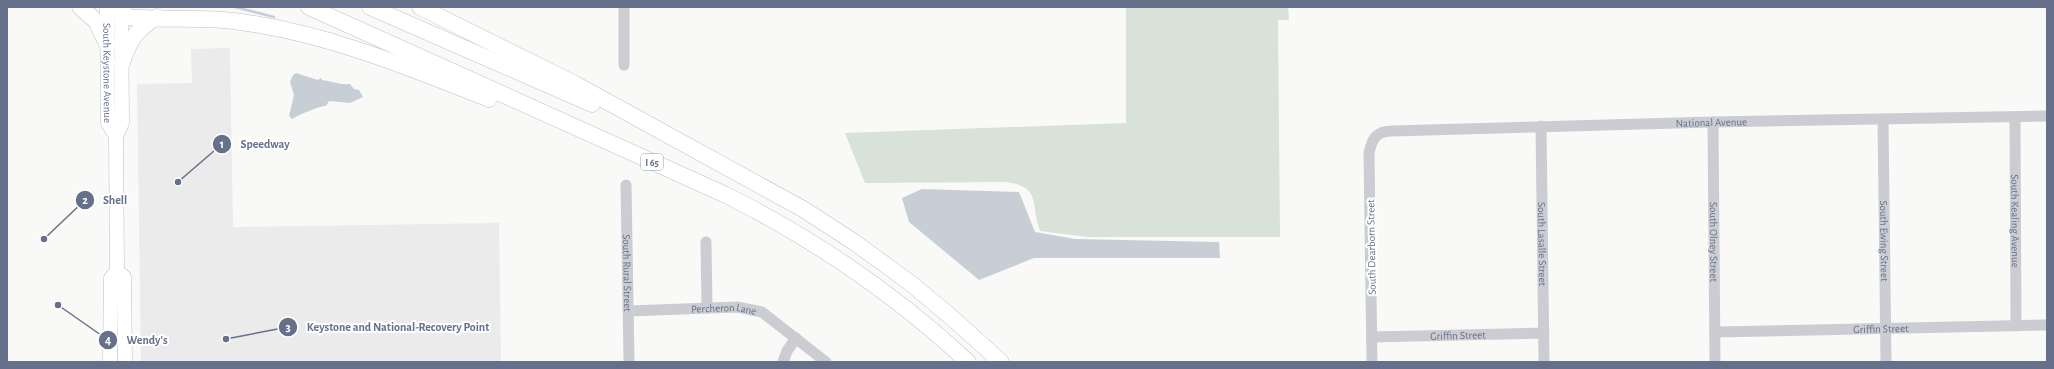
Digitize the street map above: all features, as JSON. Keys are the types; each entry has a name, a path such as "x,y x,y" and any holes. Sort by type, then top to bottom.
{"highway":[{"path":"80,7 96,21 107,44"},
{"name":"I 65","path":"309,7 742,203 837,259 897,302 968,362"},
{"path":"370,7 688,146"},
{"path":"420,7 575,84 773,192 854,242 924,294 1001,362"},
{"path":"120,9 128,17 201,18 243,22 303,33 350,46 394,61 673,171"},
{"path":"122,63 127,45 144,25 157,17"}],"main road":[{"name":"South Keystone Avenue","path":"107,7 108,123 116,136"},
{"name":"South Keystone Avenue","path":"110,362 111,278 117,272 116,136 122,123 120,9"},
{"name":"South Keystone Avenue","path":"117,272 124,277 125,362"}],"street":[{"path":"624,7 624,65"},
{"name":"South Kealing Avenue","path":"2015,116 2016,326"},
{"name":"National Avenue","path":"1376,134 1386,131 1541,126 2047,116"},
{"name":"South Ewing Street","path":"1883,119 1886,362"},
{"name":"South Olney Street","path":"1713,122 1715,362"},
{"name":"South Lasalle Street","path":"1541,126 1544,362"},
{"name":"South Dearborn Street","path":"1372,362 1369,152 1376,134"},
{"name":"South Rural Street","path":"626,184 629,362"},
{"path":"706,242 707,308"},
{"name":"Percheron Lane","path":"628,311 737,307 762,312 826,362"},
{"name":"Griffin Street","path":"1715,332 1812,328 1886,329 2047,325"},
{"name":"Griffin Street","path":"1372,337 1544,333"},
{"path":"783,362 786,351 796,338"}],"shaded area":[{"path":"1126,7 1288,7 1289,20 1278,20 1280,237 1088,237 1040,231 1033,198 1025,187 1017,184 1005,182 865,183 845,133 1126,123"},
{"path":"230,48 233,227 499,223 501,362 141,362 137,84 192,83 191,49"},
{"path":"296,73 318,80 321,78 322,80 350,84 354,89 359,90 363,97 350,103 329,101 326,106 303,113 292,119 289,116 294,95 290,82 293,75"},
{"path":"922,189 1019,192 1035,232 1075,239 1219,242 1220,258 1034,258 979,280 909,222 902,198"}],"waterway":[{"path":"235,7 274,17"}],"place":[{"name":"Speedway","path":"178,182"},
{"name":"Shell","path":"44,239"},
{"name":"Wendy's","path":"58,305"},
{"name":"Keystone and National-Recovery Point","path":"226,339"}]}
